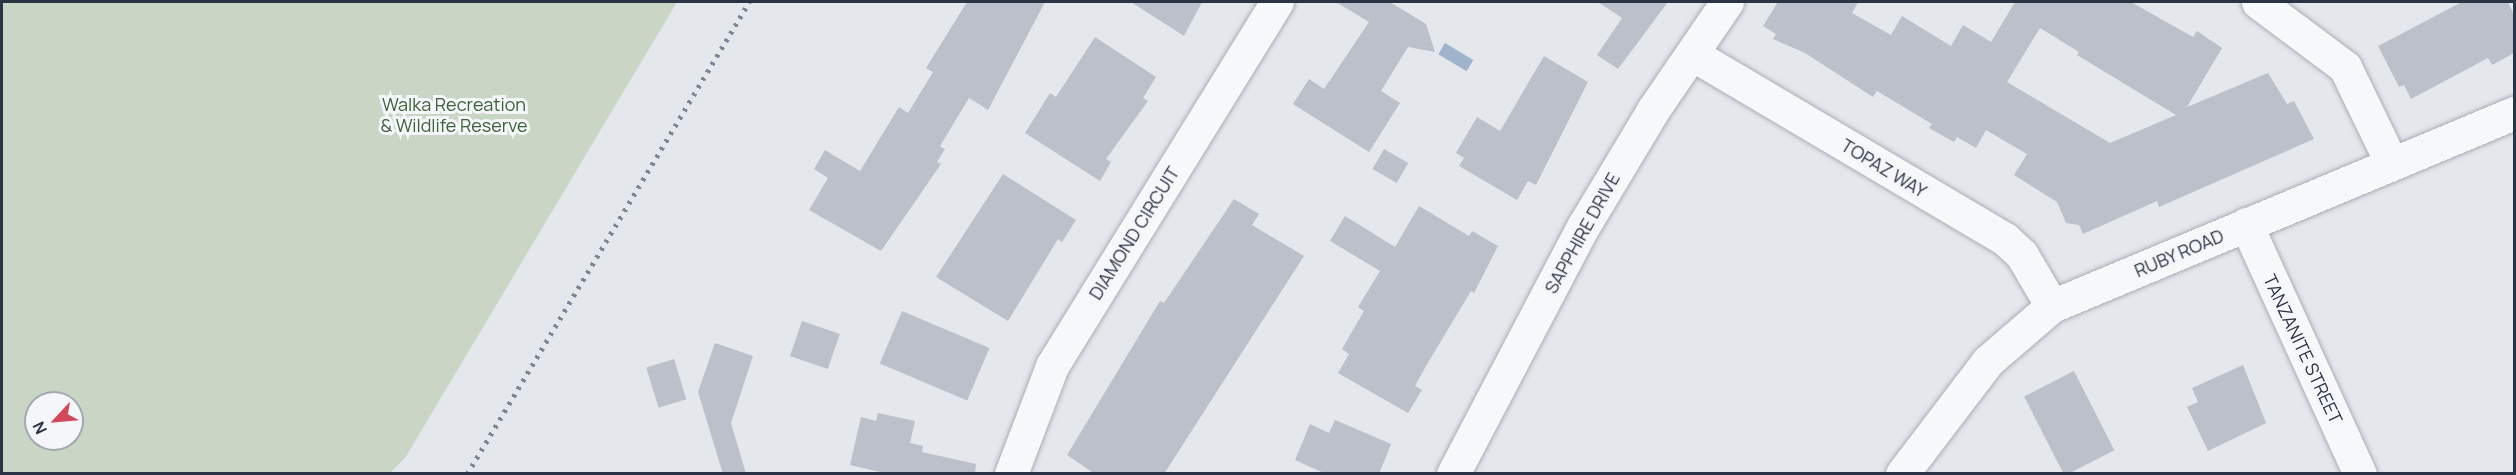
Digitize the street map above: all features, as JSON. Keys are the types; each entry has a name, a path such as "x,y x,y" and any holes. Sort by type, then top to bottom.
{"street":[{"name":"DIAMOND CIRCUIT","path":"1011,474 1052,366 1276,2"},
{"name":"SAPPHIRE DRIVE","path":"1453,474 1584,225 1653,110 1726,2"},
{"path":"2258,2 2345,67 2391,162"},
{"name":"TOPAZ WAY","path":"1692,54 2005,239 2022,255 2052,306"},
{"name":"RUBY ROAD","path":"1902,474 1988,361 2052,306 2391,162 2514,113"},
{"name":"TANZANITE STREET","path":"2246,224 2360,474"}],"green space":[{"name":"Walka Recreation & Wildlife Reserve","path":"2,2 677,2 405,458 389,474 2,473"}],"water":[{"path":"1445,43 1473,60 1467,71 1438,54"}],"building":[{"path":"967,2 1045,2 988,110 969,98 940,146 945,149 937,162 941,164 881,251 809,210 828,178 814,169 825,150 860,171 899,107 908,113 933,72 926,68"},
{"path":"1131,2 1202,2 1184,36"},
{"path":"1336,2 1390,2 1426,24 1435,52 1408,47 1381,91 1400,103 1369,152 1293,104 1309,79 1324,89 1369,22"},
{"path":"1598,2 1668,2 1618,69 1597,55 1622,18"},
{"path":"1778,2 1858,2 1852,13 1891,35 1902,16 1951,46 1963,25 1991,42 2015,2 2131,2 2193,37 2197,31 2222,48 2187,107 2268,73 2287,104 2294,101 2314,139 2159,207 2157,201 2083,234 2079,225 2066,223 2057,202 2014,175 2027,154 1986,130 1976,148 1957,137 1954,142 1929,128 1932,124 1877,91 1873,97 1805,53 1773,39 1776,34 1763,26","holes":["2040,28 2079,52 2077,55 2176,115 2110,143 2007,82"]},
{"path":"2462,2 2508,2 2514,15 2514,53 2492,65 2488,58 2411,99 2404,85 2399,87 2378,46"},
{"path":"1095,37 1156,77 1143,98 1148,101 1106,159 1111,162 1100,181 1025,133 1050,93 1056,97"},
{"path":"1544,56 1588,82 1536,185 1528,181 1517,200 1459,166 1464,158 1456,153 1477,117 1500,131"},
{"path":"1384,149 1408,163 1397,183 1372,169"},
{"path":"1003,174 1076,220 1062,242 1058,239 1008,321 936,277"},
{"path":"1234,199 1259,214 1252,225 1304,256 1164,474 1095,474 1067,455 1160,301 1164,303"},
{"path":"1419,206 1469,236 1472,231 1498,246 1474,293 1471,291 1415,386 1422,390 1408,413 1338,373 1349,354 1342,349 1364,311 1358,307 1380,271 1330,241 1345,216 1395,247"},
{"path":"902,311 989,348 967,401 880,363"},
{"path":"802,321 840,334 828,369 790,356"},
{"path":"715,343 753,356 731,423 746,474 723,474 698,392"},
{"path":"674,359 686,399 659,408 646,367"},
{"path":"2243,365 2266,423 2208,451 2187,407 2198,402 2192,388"},
{"path":"2074,371 2114,450 2068,474 2064,474 2024,396"},
{"path":"878,413 915,421 910,443 923,446 922,452 976,464 975,474 889,474 850,465 861,417 876,421"},
{"path":"1335,420 1391,444 1379,474 1326,474 1295,460 1310,424 1329,433"}],"railway":[{"path":"467,474 749,2"}]}
